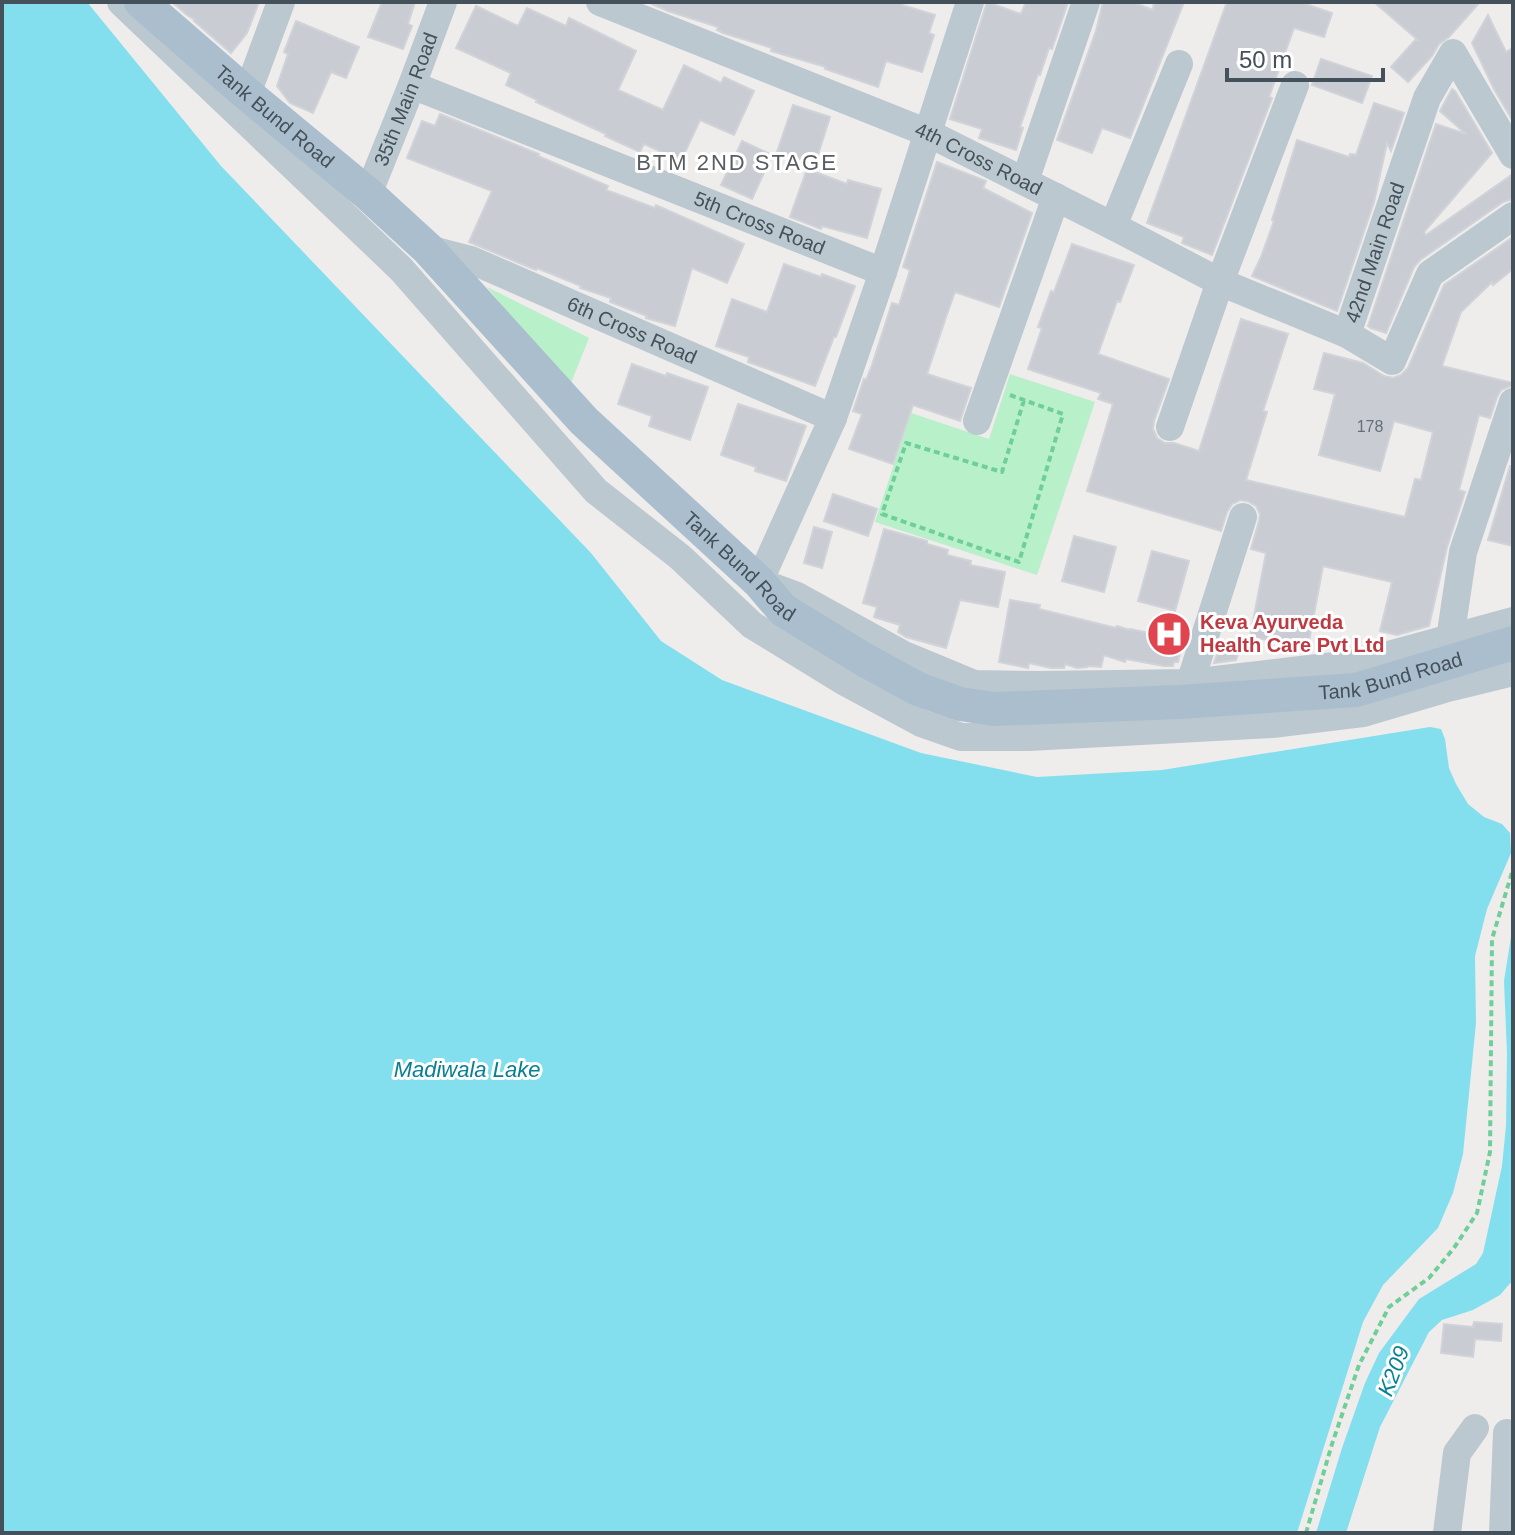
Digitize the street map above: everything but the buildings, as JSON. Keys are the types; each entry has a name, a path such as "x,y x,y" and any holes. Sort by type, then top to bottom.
{"main road":[{"name":"Tank Bund Road","path":"142,2 368,194 428,249 584,421 759,582 783,610 918,689 960,704 994,709 1179,702 1356,690 1513,643"}],"street":[{"path":"121,2 401,269 596,491 680,557 752,625 845,682 921,723 961,737 1029,737 1272,724 1363,713 1513,672"},
{"path":"247,94 281,2"},
{"name":"35th Main Road","path":"368,194 443,2"},
{"path":"970,2 833,418 759,582 797,596 904,655 974,684 1190,683 1359,663 1513,621"},
{"path":"1025,181 1086,2"},
{"name":"4th Cross Road","path":"605,3 928,133 1220,282 1347,334"},
{"name":"42nd Main Road","path":"1513,155 1453,53 1427,98 1347,334 1392,361 1430,274 1513,216"},
{"path":"1113,226 1179,64"},
{"name":"5th Cross Road","path":"412,85 883,272"},
{"path":"1170,427 1220,282 1295,85"},
{"path":"977,421 1056,197"},
{"name":"6th Cross Road","path":"428,249 471,260 833,418"},
{"path":"1295,314 1300,327 1378,367"},
{"path":"1450,639 1463,552 1513,402"},
{"path":"1190,683 1243,517"},
{"path":"1447,1533 1457,1453 1475,1428"},
{"path":"1503,1533 1507,1433"}],"path":[{"path":"1024,400 1063,414 1019,562 882,514 906,443 1002,472 1024,400"},
{"path":"1306,1533 1359,1365 1389,1307 1429,1278 1477,1213 1490,1152 1492,939 1513,869"}],"green space":[{"path":"487,287 589,338 569,388"},
{"path":"1010,374 1095,402 1037,575 875,522 911,413 989,439"}],"water":[{"name":"Madiwala Lake","path":"2,2 87,2 221,166 591,553 661,641 722,680 921,753 1037,777 1162,770 1430,727 1441,729 1449,768 1468,804 1484,817 1502,824 1510,833 1511,853 1487,909 1475,956 1476,1023 1463,1154 1453,1193 1438,1228 1383,1285 1363,1322 1297,1533 2,1533"},
{"name":"K209","path":"1513,924 1513,1280 1500,1295 1473,1310 1442,1320 1429,1332 1380,1427 1346,1533 1316,1533 1342,1448 1379,1353 1419,1299 1476,1264 1483,1253 1502,1166 1506,1126 1504,981"}],"place":[{"name":"Keva Ayurveda Health Care Pvt Ltd","path":"1169,634"}],"district":[{"name":"BTM 2ND STAGE","path":"737,162"}]}
